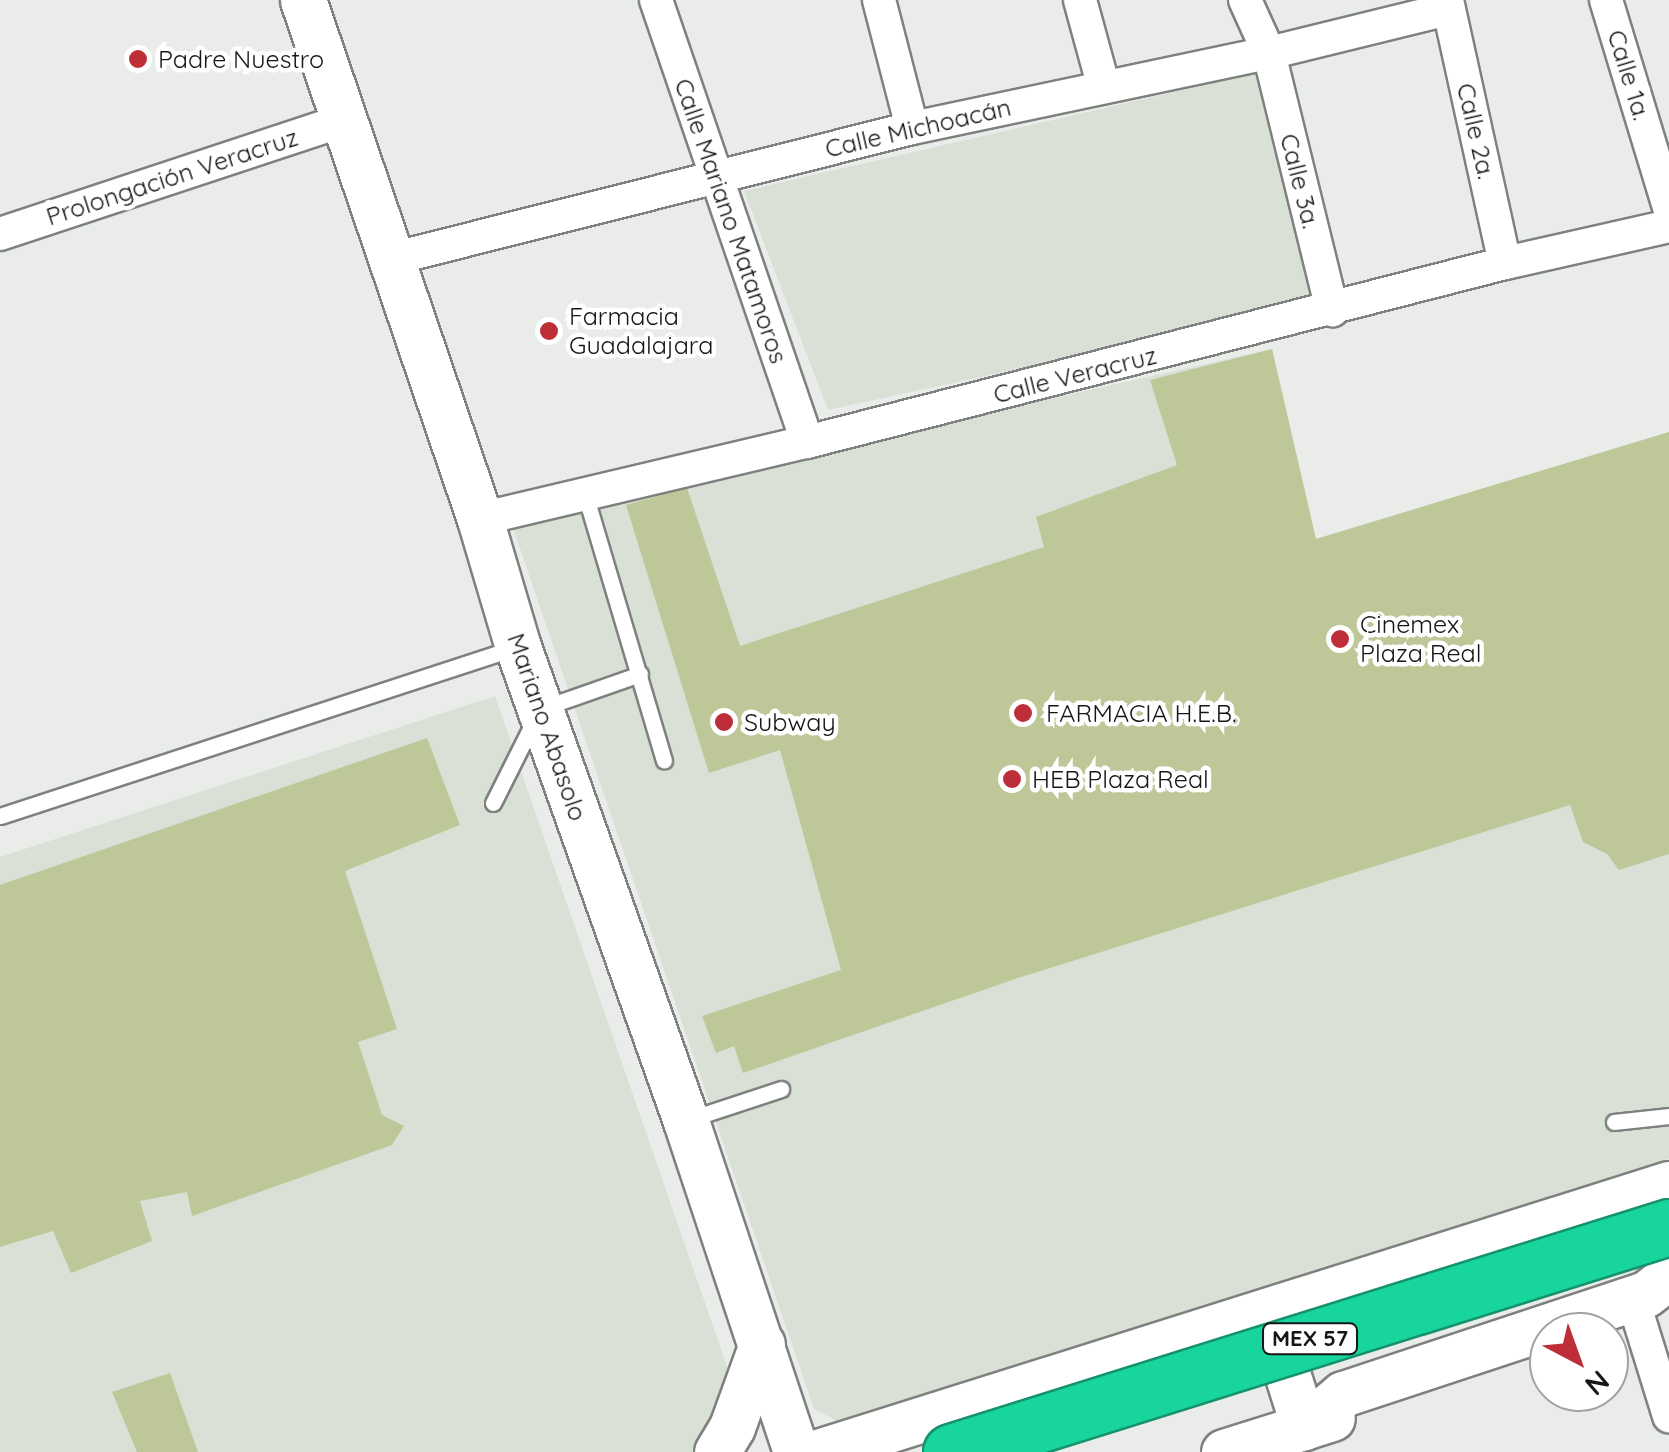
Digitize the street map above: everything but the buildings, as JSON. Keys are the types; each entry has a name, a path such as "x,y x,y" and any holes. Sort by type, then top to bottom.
{"highway":[{"name":"MEX 57","path":"951,1452 1669,1227"},
{"name":"MEX 57","path":"1064,1452 1669,1262"}],"street":[{"name":"Mariano Abasolo","path":"303,0 480,519 518,647 686,1121 796,1452"},
{"name":"Calle Mariano Matamoros","path":"656,0 713,178 807,442"},
{"path":"879,0 912,128"},
{"path":"1080,0 1103,84"},
{"name":"Calle 3a.","path":"1245,0 1269,53 1332,310"},
{"name":"Calle 1a.","path":"1606,0 1669,208"},
{"name":"Calle Michoacán","path":"391,259 912,128 1103,84 1269,53 1447,4"},
{"name":"Calle 2a.","path":"1447,4 1506,262"},
{"name":"Prolongación Veracruz","path":"0,234 345,120"},
{"name":"Calle Veracruz","path":"480,519 807,442 1332,310 1506,262 1669,226"},
{"path":"818,1452 1669,1184"},
{"path":"1308,1440 1285,1376 1281,1354 1285,1345 1474,1272 1511,1250 1530,1228"},
{"path":"1308,1440 1343,1394 1646,1294 1669,1276"},
{"path":"1636,1320 1669,1416"},
{"path":"716,1452 732,1426 762,1344"},
{"path":"1224,1452 1308,1440 1529,1356"}],"lane":[{"path":"585,494 664,761"},
{"path":"0,816 518,647"},
{"path":"493,803 540,709 640,674"},
{"path":"686,1121 781,1089"},
{"path":"1614,1122 1669,1116"}],"shaded area":[{"path":"1257,73 1314,305 828,410 744,191"},
{"path":"1272,349 1316,539 1669,432 1669,1159 847,1426 814,1409 513,528 782,459"},
{"path":"495,696 730,1375 701,1452 0,1452 0,857"}],"place":[{"name":"Padre Nuestro","path":"138,59"},
{"name":"Farmacia Guadalajara","path":"549,331"},
{"name":"Cinemex Plaza Real","path":"1340,639"},
{"name":"FARMACIA H.E.B.","path":"1023,713"},
{"name":"Subway","path":"724,722"},
{"name":"HEB Plaza Real","path":"1012,779"}]}
